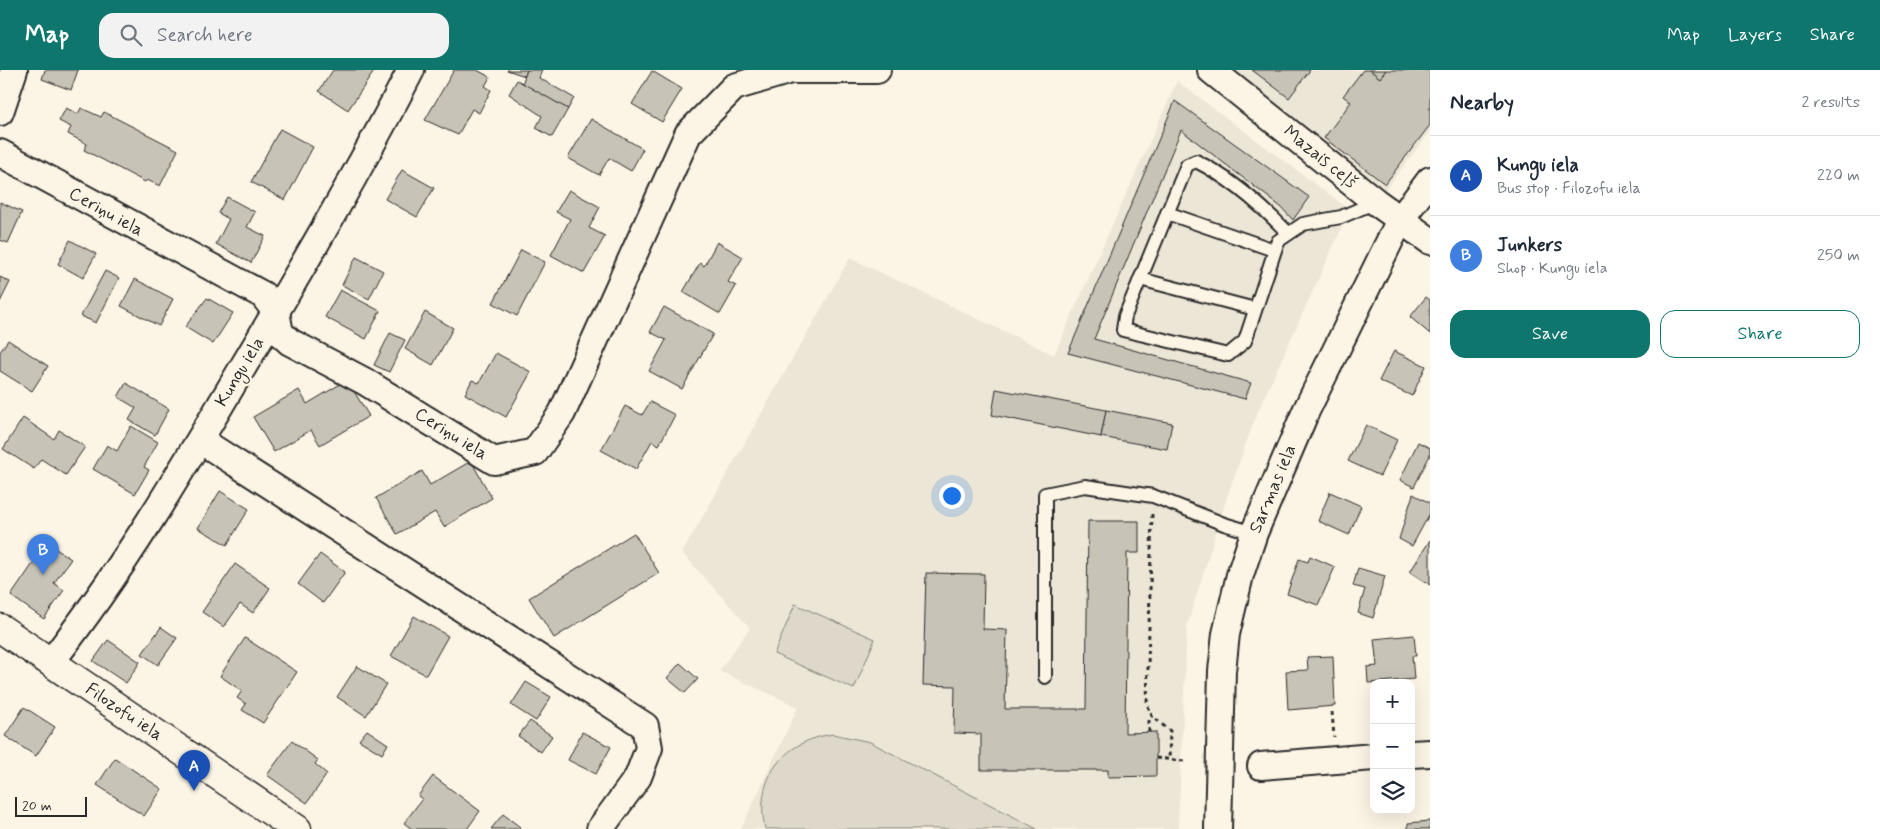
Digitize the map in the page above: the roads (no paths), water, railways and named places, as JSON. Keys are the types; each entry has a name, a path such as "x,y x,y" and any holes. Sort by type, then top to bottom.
{"street":[{"path":"0,112 14,70"},
{"name":"Kungu iela","path":"51,662 112,580 200,440 276,312 411,70"},
{"name":"Ceriņu iela","path":"0,154 263,295 276,312 280,333 290,342 364,381 494,461 535,452 562,413 688,134 734,86 791,70 877,70"},
{"name":"Mazais ceļš","path":"1211,70 1376,202 1430,241"},
{"name":"Sarmas iela","path":"1218,829 1222,671 1226,634 1240,575 1254,533 1306,411 1400,220 1430,180"},
{"path":"200,440 645,726 649,748 638,777 600,829"},
{"name":"Filozofu iela","path":"0,628 297,829"},
{"path":"1415,754 1430,753"},
{"path":"1261,766 1370,757"}],"lane":[{"path":"1288,234 1271,215 1209,167 1196,160 1187,165 1125,316 1124,330 1228,355 1244,341 1278,241 1303,224 1341,217 1376,202"},
{"path":"1167,213 1274,250"},
{"path":"1140,279 1256,309"},
{"path":"1045,677 1046,494 1085,486 1153,496 1224,524 1254,533"}],"place":[{"name":"Junkers","path":"43,575"},
{"name":"Kungu iela","path":"194,791"}]}
